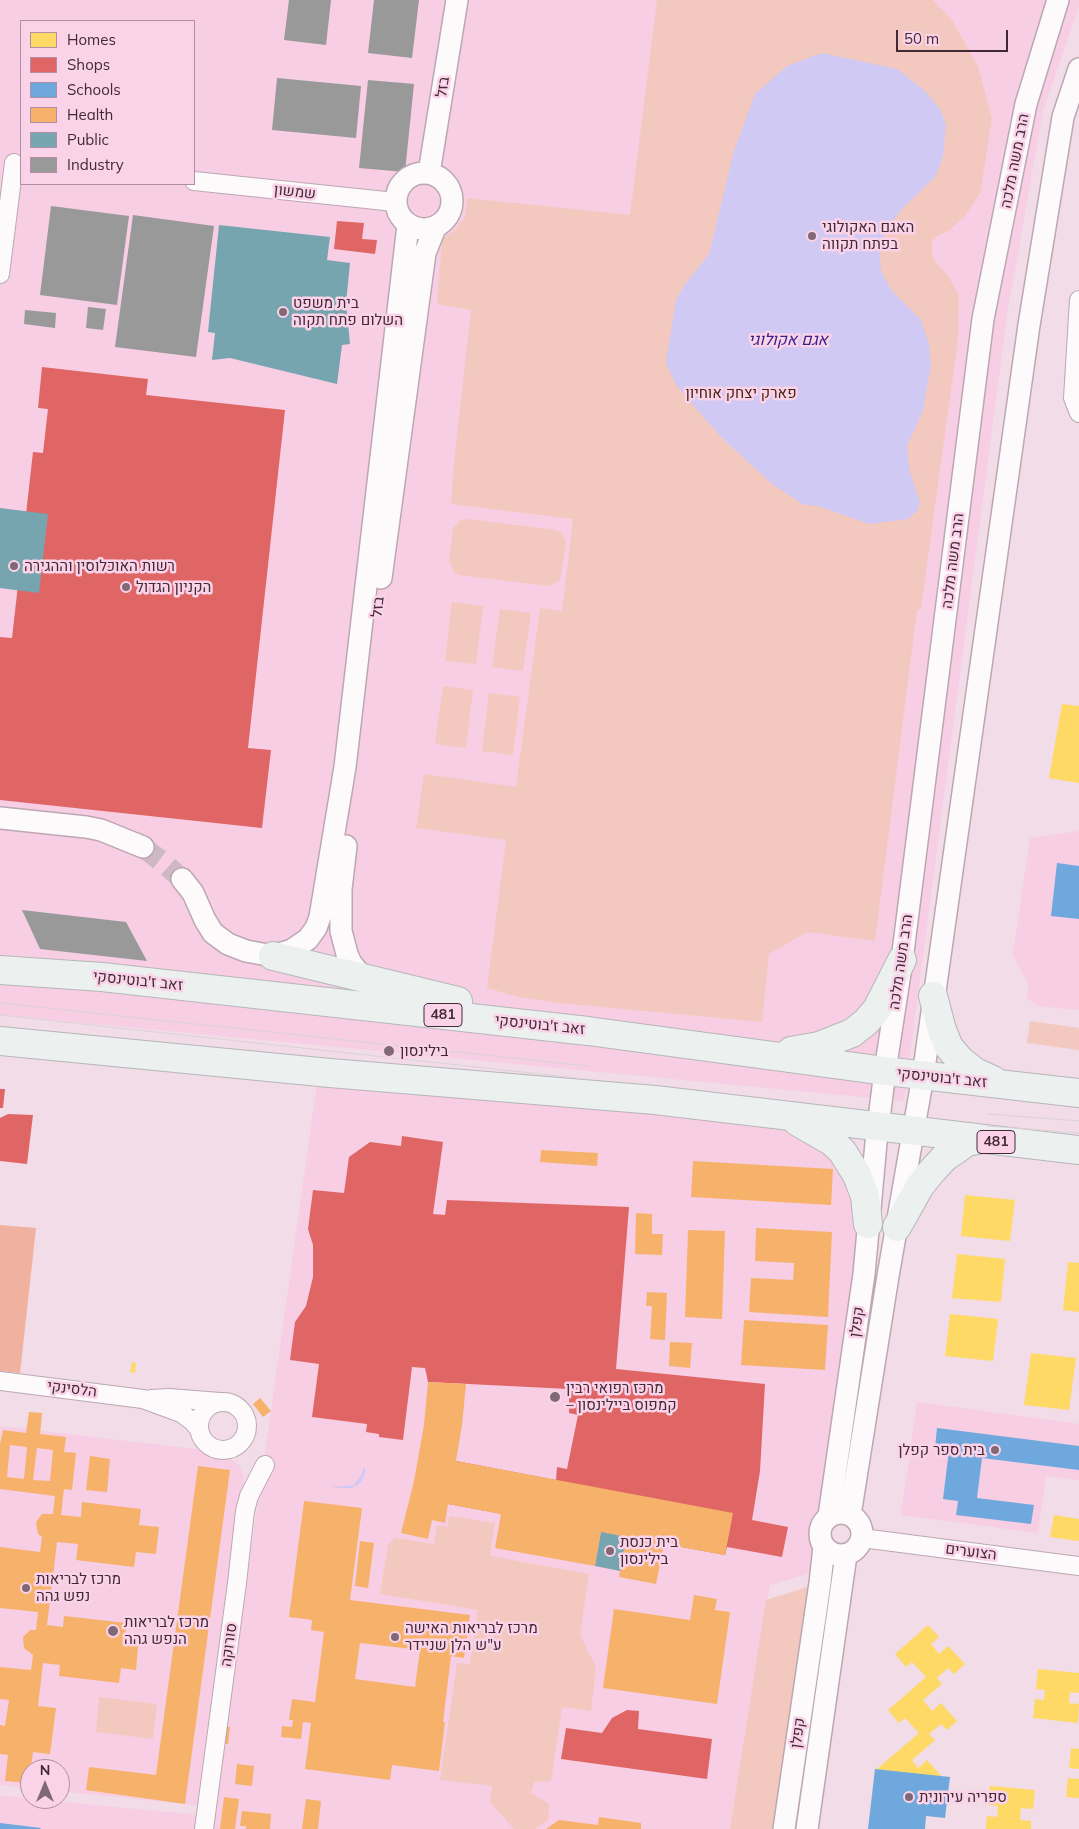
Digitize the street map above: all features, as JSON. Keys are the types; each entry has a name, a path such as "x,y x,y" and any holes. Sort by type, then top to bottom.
{"main road":[{"path":"273,956 367,980 588,1031"},
{"path":"762,1054 819,1046 852,1033 866,1022 877,1009 902,960"},
{"name":"זאב ז'בוטינסקי","path":"0,970 119,979 588,1031 923,1076 1079,1093"},
{"path":"933,996 942,1030 949,1047 960,1060 975,1072 1006,1085"},
{"name":"481","path":"0,1041 340,1074 655,1100 978,1140 1079,1150"},
{"path":"784,1115 817,1132 842,1151 857,1174 865,1196 868,1224"},
{"path":"897,1227 920,1186 944,1158 966,1142 978,1140"}],"street":[{"name":"בזל","path":"429,173 456,0"},
{"name":"הרב משה מלכה","path":"879,1127 983,320 1026,104 1058,0"},
{"path":"913,1132 923,1076 1029,325 1063,117 1079,69"},
{"path":"0,274 12,162"},
{"path":"421,173 429,173 438,176 445,182 453,198 453,206 450,215 444,223 435,228 416,229 401,219 397,211 396,194 405,180 421,173"},
{"name":"שמשון","path":"195,181 396,202"},
{"name":"בזל","path":"273,956 292,950 308,939 316,928 320,917 346,759 408,225"},
{"name":"בזל","path":"367,980 351,963 343,944 341,931 341,889 425,253 435,228"},
{"path":"1079,300 1073,398 1079,414"},
{"path":"2,820 86,827 101,830 143,847"},
{"path":"182,880 193,893 213,933 228,944 246,951 273,956"},
{"name":"קפלן","path":"840,1516 879,1127"},
{"name":"קפלן","path":"840,1516 897,1227 913,1132"},
{"name":"הלסינקי","path":"0,1381 143,1399 169,1398 221,1402"},
{"name":"הלסינקי","path":"143,1399 181,1414 192,1421 199,1429"},
{"path":"221,1402 236,1406 246,1418 246,1434 242,1441 229,1449 214,1449 204,1440 199,1429 199,1421 202,1414 207,1408 221,1402"},
{"name":"סורוקה","path":"204,1829 238,1583 245,1511 249,1496 265,1465"},
{"path":"840,1516 860,1524 862,1538 855,1550 846,1555 835,1555 824,1548 819,1534 824,1521 840,1516"},
{"name":"הצוערים","path":"862,1538 1079,1566"},
{"name":"קפלן","path":"784,1829 824,1548"},
{"name":"קפלן","path":"807,1829 846,1555"}],"shaded area":[{"path":"0,0 1079,0 1079,6 1043,111 1007,315 904,1101 0,1015"},
{"path":"1079,831 1079,1010 1037,1006 1027,998 1028,984 1013,955 1030,838"},
{"name":"מרכז רפואי רבין – קמפוס ביילינסון","path":"317,1084 766,1120 807,1134 846,1165 862,1222 811,1573 770,1585 730,1829 212,1829"},
{"path":"0,1225 36,1228 20,1373 0,1371"},
{"name":"בית ספר קפלן","path":"917,1402 1079,1424 1079,1480 1046,1476 1038,1533 901,1515"},
{"name":"מרכז לבריאות הנפש גהה","path":"0,1426 204,1450 231,1459 239,1465 244,1477 244,1493 202,1806 70,1792 70,1759 20,1759 20,1787 0,1785"},
{"path":"0,1795 20,1798 20,1809 70,1809 70,1803 199,1815 197,1829 0,1829"}],"green space":[{"name":"פארק יצחק אוחיון","path":"657,0 933,0 952,20 978,66 992,119 980,193 965,216 947,232 937,236 932,242 932,256 948,276 959,296 958,339 921,608 917,610 875,941 807,932 769,954 762,1022 559,1003 518,997 487,988 506,840 416,828 424,774 516,787 540,608 562,611 573,519 451,504 471,310 437,304 442,239 455,230 465,217 467,198 630,215"},
{"path":"467,519 556,530 562,533 566,542 559,581 549,586 459,575 454,572 449,562 453,528 461,520"},
{"path":"452,602 483,606 476,664 445,661"},
{"path":"500,609 531,613 523,671 492,667"},
{"path":"443,686 473,690 466,748 435,744"},
{"path":"489,693 520,697 513,755 482,751"},
{"path":"1030,1021 1079,1028 1079,1050 1027,1043"},
{"path":"449,1516 495,1523 490,1556 589,1574 580,1635 596,1667 591,1711 562,1707 551,1781 534,1782 531,1793 549,1804 548,1820 535,1829 514,1829 490,1802 492,1786 440,1780 457,1663 470,1664 478,1610 380,1594 388,1545 395,1538 434,1544 437,1525 448,1527"},
{"path":"820,1583 784,1829 730,1829 766,1600"},
{"path":"99,1697 157,1704 153,1739 96,1732"}],"water":[{"name":"אגם אקולוגי","path":"822,53 897,69 925,91 940,109 946,125 943,156 936,176 903,208 887,228 879,248 881,271 892,291 921,320 929,344 931,364 923,411 907,446 909,469 920,502 918,510 908,519 869,524 818,506 804,505 772,484 719,435 676,385 666,363 676,300 686,283 709,254 734,151 755,94 787,66"},
{"path":"363,1468 365,1468 365,1473 358,1485 351,1488 337,1488 329,1483 338,1487 354,1485 362,1474"}],"building: Homes":[{"path":"1062,704 1079,706 1079,783 1049,778"},
{"path":"965,1195 1015,1200 1010,1241 961,1236"},
{"path":"957,1254 1005,1259 1001,1302 952,1298"},
{"path":"1068,1262 1079,1263 1079,1312 1063,1310"},
{"path":"950,1314 998,1319 993,1361 945,1356"},
{"path":"1031,1353 1076,1358 1069,1410 1024,1405"},
{"path":"132,1362 136,1363 135,1373 130,1372"},
{"path":"1054,1515 1079,1519 1079,1541 1050,1537"},
{"path":"928,1625 939,1637 931,1644 939,1654 948,1646 965,1664 954,1674 948,1668 937,1678 942,1684 923,1700 932,1711 941,1703 957,1721 947,1730 941,1724 929,1734 935,1740 912,1760 918,1768 927,1760 944,1779 933,1789 927,1782 915,1793 920,1799 910,1808 901,1797 907,1792 891,1774 886,1779 877,1769 919,1733 905,1718 899,1723 888,1710 926,1677 912,1662 906,1667 895,1654"},
{"path":"1038,1669 1079,1673 1079,1693 1070,1692 1069,1703 1079,1704 1078,1723 1033,1718 1035,1699 1044,1700 1045,1690 1036,1689"},
{"path":"1071,1748 1079,1749 1079,1769 1069,1768"},
{"path":"1068,1778 1079,1779 1079,1798 1066,1797"},
{"path":"990,1786 1035,1790 1033,1809 1021,1808 1020,1820 1031,1821 1031,1829 986,1829 987,1816 997,1817 998,1806 988,1805"}],"building: Shops":[{"path":"337,221 364,223 362,239 377,240 375,254 334,249"},
{"path":"42,367 148,379 146,395 285,410 248,748 271,750 262,828 0,800 0,637 12,638 33,452 43,453 48,409 38,408"},
{"path":"0,1089 5,1089 3,1108 0,1108"},
{"path":"8,1114 33,1115 27,1164 0,1161 0,1118"},
{"path":"402,1136 443,1142 433,1214 445,1215 447,1200 629,1207 616,1369 765,1384 760,1471 752,1520 788,1527 782,1557 727,1547 725,1555 448,1504 456,1461 556,1480 557,1467 567,1469 578,1415 569,1413 569,1389 428,1382 425,1368 412,1367 403,1440 379,1437 379,1434 366,1432 367,1424 312,1417 319,1364 290,1360 295,1322 306,1306 313,1277 313,1245 308,1229 313,1190 344,1193 349,1157 370,1142 401,1146"},
{"path":"627,1710 639,1711 638,1729 712,1739 707,1779 561,1759 566,1728 602,1733 612,1718"}],"building: Schools":[{"path":"1057,863 1079,866 1079,919 1051,916"},
{"path":"937,1428 1079,1446 1079,1470 982,1458 977,1498 1034,1505 1031,1524 956,1515 958,1501 943,1499 949,1450 935,1448"},
{"name":"ספריה עירונית","path":"875,1769 950,1777 945,1818 926,1816 925,1829 868,1829"},
{"path":"0,1823 41,1828 0,1829"}],"building: Health":[{"path":"541,1150 598,1153 597,1166 540,1162"},
{"path":"693,1161 833,1169 831,1205 691,1197"},
{"path":"636,1213 652,1214 652,1234 663,1234 662,1255 635,1254"},
{"path":"756,1228 832,1232 828,1317 749,1312 751,1278 793,1280 794,1263 755,1261"},
{"path":"688,1230 725,1231 722,1319 685,1317"},
{"path":"647,1292 667,1293 665,1340 650,1339 652,1306 646,1306"},
{"path":"744,1320 828,1325 825,1370 741,1365"},
{"path":"670,1342 692,1343 690,1368 669,1366"},
{"path":"428,1382 466,1384 456,1461 733,1513 725,1555 664,1544 656,1584 619,1577 626,1537 601,1532 595,1566 495,1548 501,1514 448,1504 445,1523 432,1520 428,1539 401,1533 414,1481 424,1425"},
{"path":"260,1398 271,1411 263,1417 253,1404"},
{"name":"מרכז לבריאות נפש גהה","path":"29,1412 42,1413 40,1434 66,1437 64,1452 76,1453 72,1490 64,1489 61,1515 81,1517 82,1502 141,1509 139,1525 159,1527 156,1554 136,1552 134,1567 76,1560 78,1544 57,1542 47,1625 63,1627 64,1616 127,1623 125,1635 139,1637 136,1670 121,1668 119,1683 59,1676 60,1665 43,1663 38,1706 56,1708 50,1754 33,1752 32,1759 20,1759 20,1782 5,1781 8,1755 0,1754 0,1725 5,1726 9,1700 0,1699 0,1667 31,1670 33,1655 24,1648 23,1637 30,1630 36,1630 38,1612 0,1608 0,1547 40,1552 42,1537 38,1534 36,1522 42,1514 53,1514 55,1496 0,1489 0,1444 3,1430 26,1433","holes":["10,1445 27,1447 24,1479 7,1477","37,1448 53,1450 50,1481 33,1480"]},
{"path":"90,1456 110,1459 107,1492 86,1490"},
{"path":"198,1466 230,1470 185,1804 86,1790 89,1767 156,1775"},
{"name":"מרכז לבריאות האישה ע\"ש הלן שניידר","path":"304,1501 362,1508 350,1600 470,1615 464,1658 451,1656 439,1771 392,1765 390,1780 305,1769 311,1723 303,1722 301,1739 281,1737 282,1726 292,1727 293,1720 289,1720 292,1699 315,1702 324,1632 311,1630 312,1620 289,1617","holes":["360,1643 420,1650 415,1687 355,1679"]},
{"path":"360,1541 374,1543 368,1588 355,1586"},
{"path":"694,1595 717,1599 715,1610 730,1612 717,1704 603,1688 614,1609 690,1620"},
{"path":"209,1724 230,1727 228,1744 207,1741"},
{"path":"237,1764 254,1766 252,1786 235,1784"},
{"path":"224,1797 239,1799 235,1829 220,1829"},
{"path":"306,1799 321,1801 318,1829 302,1829"},
{"path":"242,1811 271,1814 270,1829 246,1829 246,1826 240,1826"},
{"path":"599,1817 641,1823 641,1829 546,1829 559,1820 598,1825"}],"building: Public":[{"path":"219,225 330,237 327,260 350,263 346,303 350,344 342,345 337,384 230,358 212,360 215,333 208,332"},
{"path":"0,508 48,514 39,593 0,588"},
{"name":"בית כנסת בילינסון","path":"601,1532 626,1537 620,1571 595,1566"}],"building: Industry":[{"path":"289,0 331,0 326,45 284,40"},
{"path":"374,0 419,0 412,58 368,53"},
{"path":"277,78 361,86 356,138 272,130"},
{"path":"368,80 414,84 405,172 359,168"},
{"path":"51,206 129,216 117,305 40,295"},
{"path":"133,215 214,226 196,357 115,347"},
{"path":"88,307 106,309 103,330 86,328"},
{"path":"25,310 56,313 55,328 24,324"},
{"path":"22,910 126,922 147,961 40,949"}],"tunnel":[{"path":"143,847 182,879"}],"tram line":[{"path":"0,1003 587,1066"},
{"path":"0,1015 586,1079"},
{"path":"988,1114 1079,1121"},
{"path":"987,1126 1079,1133"}],"place":[{"name":"האגם האקולוגי בפתח תקווה","path":"812,236"},
{"name":"בית משפט השלום פתח תקוה","path":"283,312"},
{"name":"רשות האוכלוסין וההגירה","path":"14,566"},
{"name":"הקניון הגדול","path":"126,587"},
{"name":"בילינסון","path":"389,1051"},
{"name":"מרכז רפואי רבין – קמפוס ביילינסון","path":"555,1397"},
{"name":"בית ספר קפלן","path":"995,1450"},
{"name":"בית כנסת בילינסון","path":"610,1551"},
{"name":"מרכז לבריאות נפש גהה","path":"26,1588"},
{"name":"מרכז לבריאות הנפש גהה","path":"113,1631"},
{"name":"מרכז לבריאות האישה ע\"ש הלן שניידר","path":"395,1637"},
{"name":"ספריה עירונית","path":"909,1797"}]}
